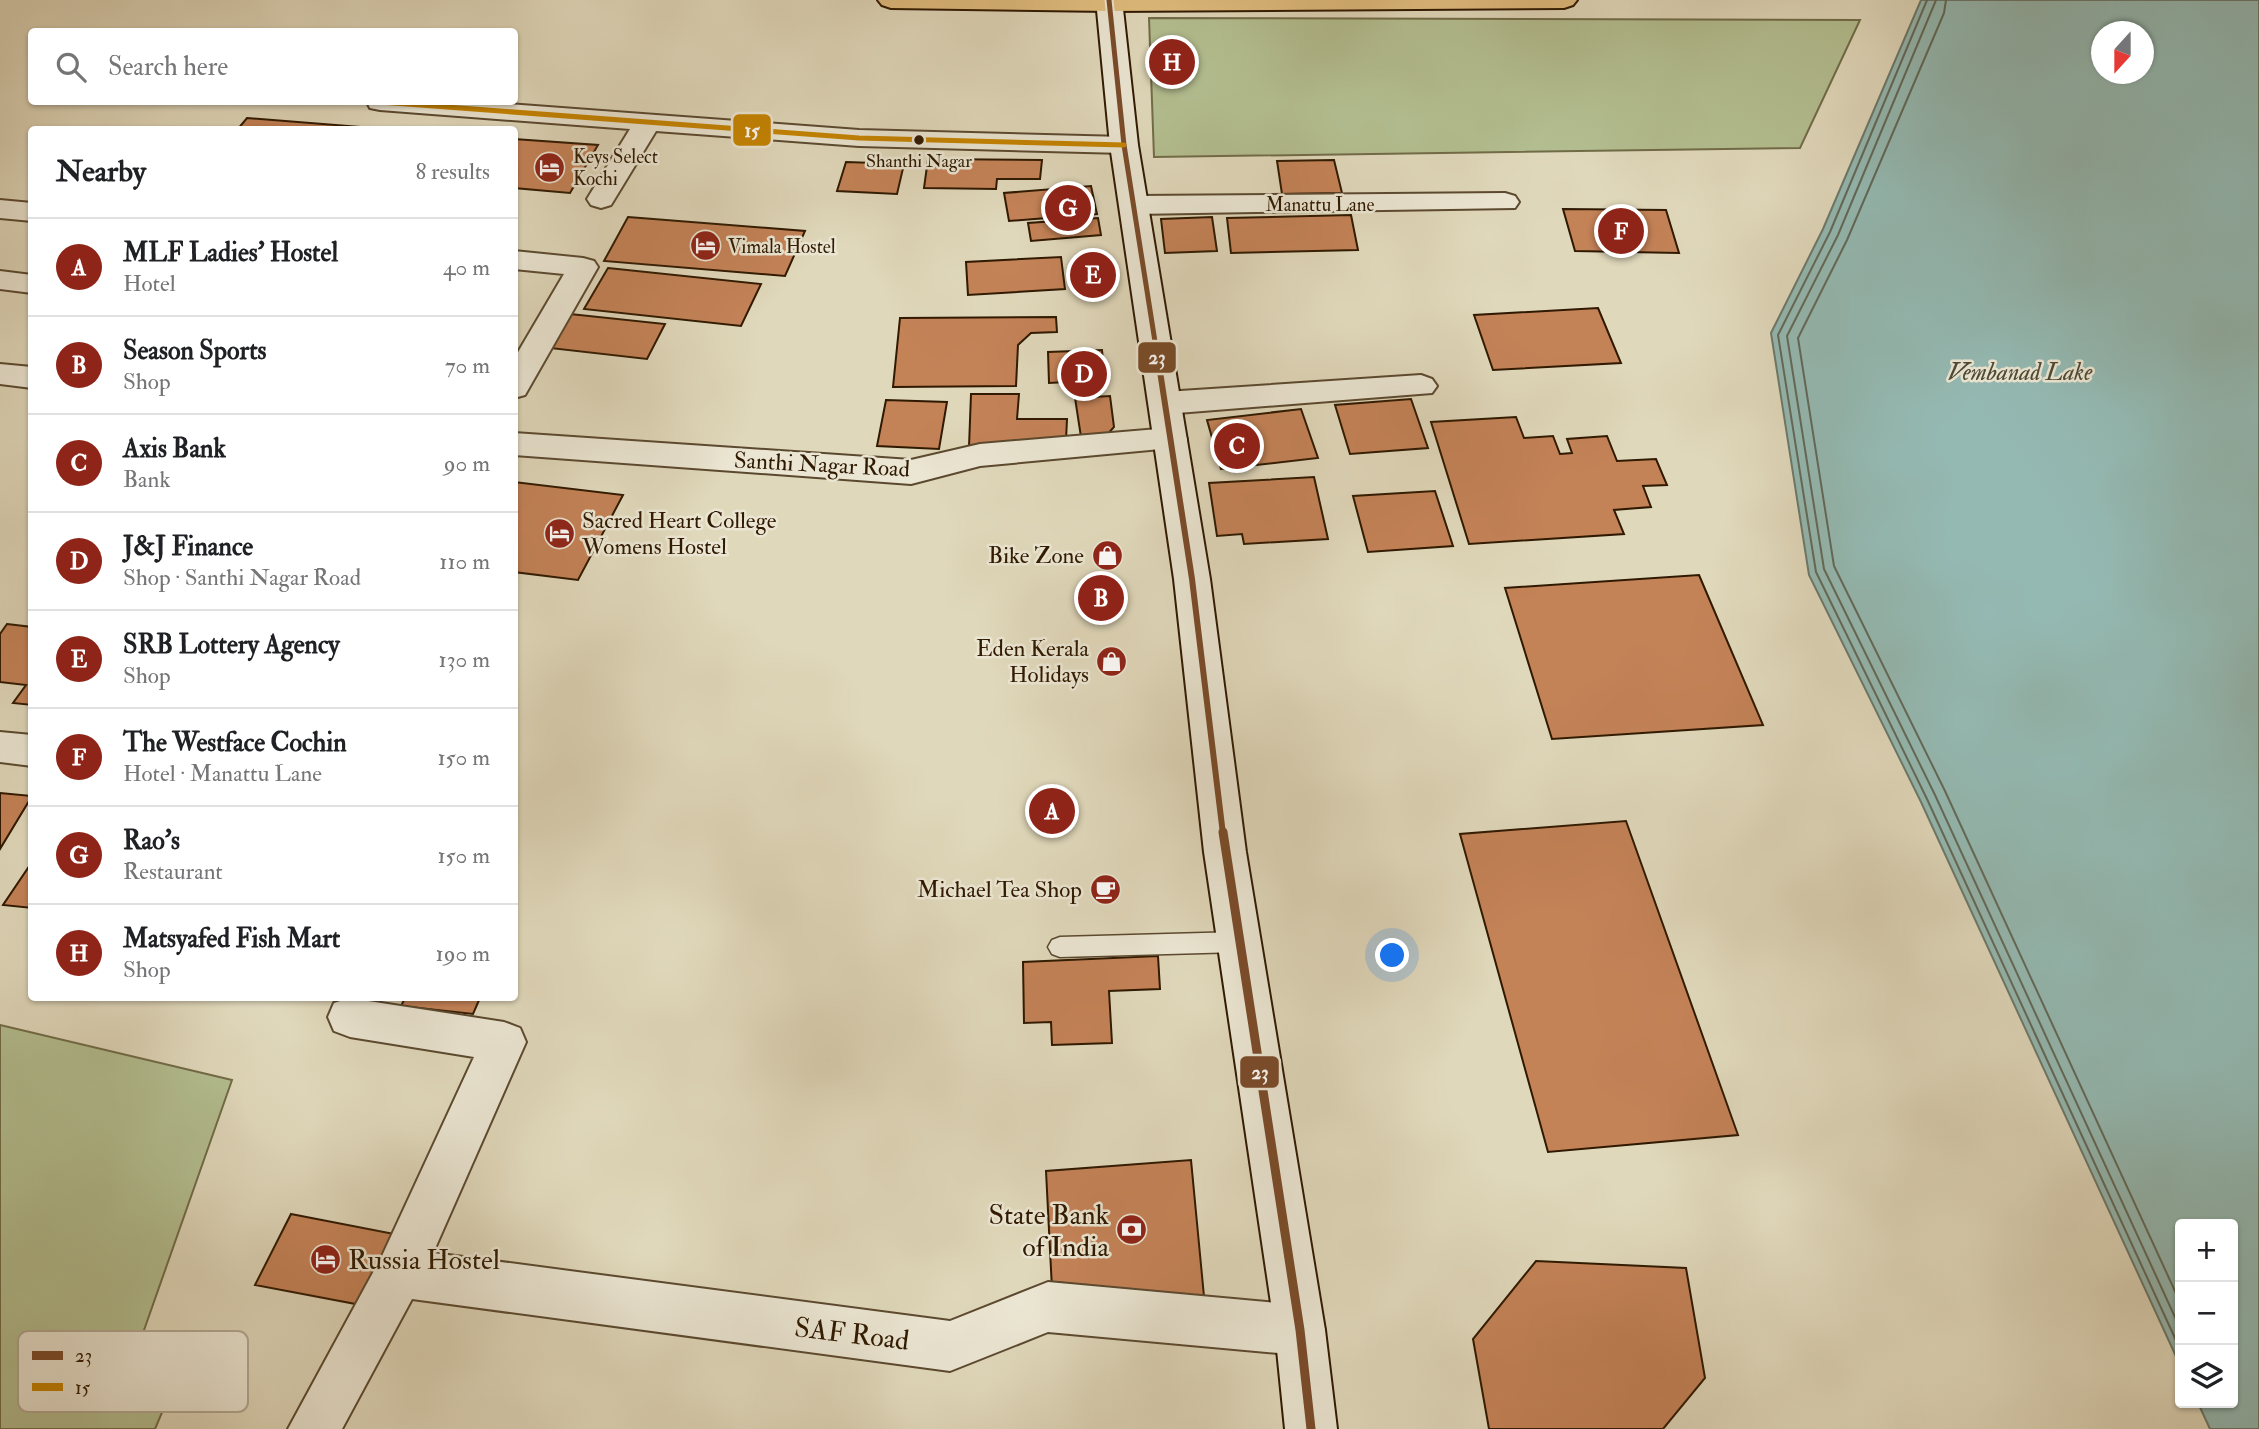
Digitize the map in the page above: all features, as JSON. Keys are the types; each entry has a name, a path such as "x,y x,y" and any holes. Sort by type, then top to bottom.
{"highway":[{"path":"891,0 1564,0"}],"street":[{"path":"1109,1 1124,145 1192,579 1223,838 1300,1330 1311,1429"},
{"path":"420,105 859,138 1124,145"},
{"path":"601,199 648,122"},
{"name":"Manattu Lane","path":"1135,205 1505,202"},
{"path":"0,209 28,212"},
{"path":"518,260 583,267 529,336 518,374"},
{"path":"0,280 28,284"},
{"path":"0,374 28,378"},
{"name":"Santhi Nagar Road","path":"518,444 911,472 980,455 1168,421 1421,386"},
{"path":"0,747 28,750"},
{"path":"314,1429 399,1273 504,1042 350,1017"},
{"name":"SAF Road","path":"399,1273 950,1346 1048,1307 1300,1330"}],"lane":[{"path":"1060,947 1239,942"}],"green space":[{"path":"1149,18 1860,20 1800,148 1154,157"},
{"path":"0,1025 232,1080 144,1331 18,1331 18,1412 162,1412 155,1429 0,1429"}],"water":[{"name":"Vembanad Lake","path":"1921,0 2259,0 2259,1429 2210,1429 2200,1408 2238,1408 2238,1219 2175,1219 2175,1354 1921,802 1809,575 1771,333 1823,229"}],"building":[{"path":"1160,47 1182,47 1183,77 1161,77"},
{"path":"247,118 348,126 240,126"},
{"name":"Keys Select Kochi","path":"518,139 598,145 570,193 518,188"},
{"path":"928,159 1042,160 1040,179 997,179 996,189 924,188"},
{"path":"1334,160 1342,193 1282,194 1277,161"},
{"path":"846,162 904,164 897,194 837,191"},
{"path":"1091,186 1097,214 1009,221 1004,193"},
{"path":"1563,209 1666,210 1679,253 1575,251"},
{"path":"1351,215 1358,250 1231,253 1227,218"},
{"name":"Vimala Hostel","path":"628,217 805,231 785,276 604,261"},
{"path":"1212,217 1217,251 1165,253 1161,219"},
{"path":"1098,218 1101,235 1031,241 1028,223"},
{"path":"1061,257 1065,289 968,295 966,262"},
{"path":"1108,261 1112,287 1076,289 1073,263"},
{"path":"608,268 761,284 741,326 584,309"},
{"path":"1598,308 1621,363 1493,370 1474,315"},
{"path":"570,314 665,324 647,359 550,348"},
{"path":"1056,317 1057,332 1031,333 1018,345 1016,386 893,387 900,318"},
{"path":"1102,350 1105,380 1049,383 1048,352"},
{"path":"971,394 1019,394 1017,419 1067,419 1066,440 969,447"},
{"path":"1110,396 1114,427 1106,436 1081,437 1075,398"},
{"path":"1411,399 1428,448 1350,454 1335,405"},
{"path":"886,400 947,402 939,449 877,446"},
{"path":"1301,409 1318,458 1221,469 1207,420"},
{"path":"1516,417 1524,438 1553,436 1560,454 1572,453 1567,439 1607,436 1617,461 1656,459 1667,485 1643,486 1651,507 1614,510 1624,534 1469,544 1431,422"},
{"path":"1314,477 1328,539 1244,544 1242,534 1217,536 1209,483"},
{"name":"Sacred Heart College Womens Hostel","path":"518,482 623,495 578,580 518,572"},
{"path":"1435,491 1453,546 1368,552 1353,496"},
{"path":"1699,575 1763,725 1552,739 1505,588"},
{"path":"7,624 28,627 28,705 13,703 26,685 0,682 0,634"},
{"path":"0,793 28,796 28,803 0,849"},
{"path":"1626,821 1738,1135 1548,1152 1460,834"},
{"path":"28,868 28,908 3,905"},
{"path":"1158,956 1160,989 1109,991 1112,1043 1052,1045 1051,1022 1024,1023 1023,962"},
{"path":"404,1001 479,1001 473,1014 401,1006"},
{"path":"1191,1160 1205,1307 1052,1289 1046,1171"},
{"name":"Russia Hostel","path":"291,1214 394,1234 361,1305 255,1285"},
{"path":"1536,1261 1686,1268 1705,1378 1663,1429 1489,1429 1473,1339"}],"transit line":[{"name":"23","path":"1109,0 1124,145 1192,579 1225,852 1300,1330 1311,1429"},
{"name":"15","path":"420,105 859,138 1124,145"}],"place":[{"name":"Matsyafed Fish Mart","path":"1172,62"},
{"name":"Shanthi Nagar","path":"919,140"},
{"name":"Keys Select Kochi","path":"550,167"},
{"name":"Rao's","path":"1068,208"},
{"name":"The Westface Cochin","path":"1621,231"},
{"name":"Vimala Hostel","path":"705,246"},
{"name":"SRB Lottery Agency","path":"1093,275"},
{"name":"J&J Finance","path":"1084,374"},
{"name":"Axis Bank","path":"1237,446"},
{"name":"Sacred Heart College Womens Hostel","path":"559,533"},
{"name":"Bike Zone","path":"1107,555"},
{"name":"Season Sports","path":"1101,598"},
{"name":"Eden Kerala Holidays","path":"1112,661"},
{"name":"MLF Ladies' Hostel","path":"1052,811"},
{"name":"Michael Tea Shop","path":"1105,889"},
{"name":"State Bank of India","path":"1132,1230"},
{"name":"Russia Hostel","path":"325,1259"}]}
